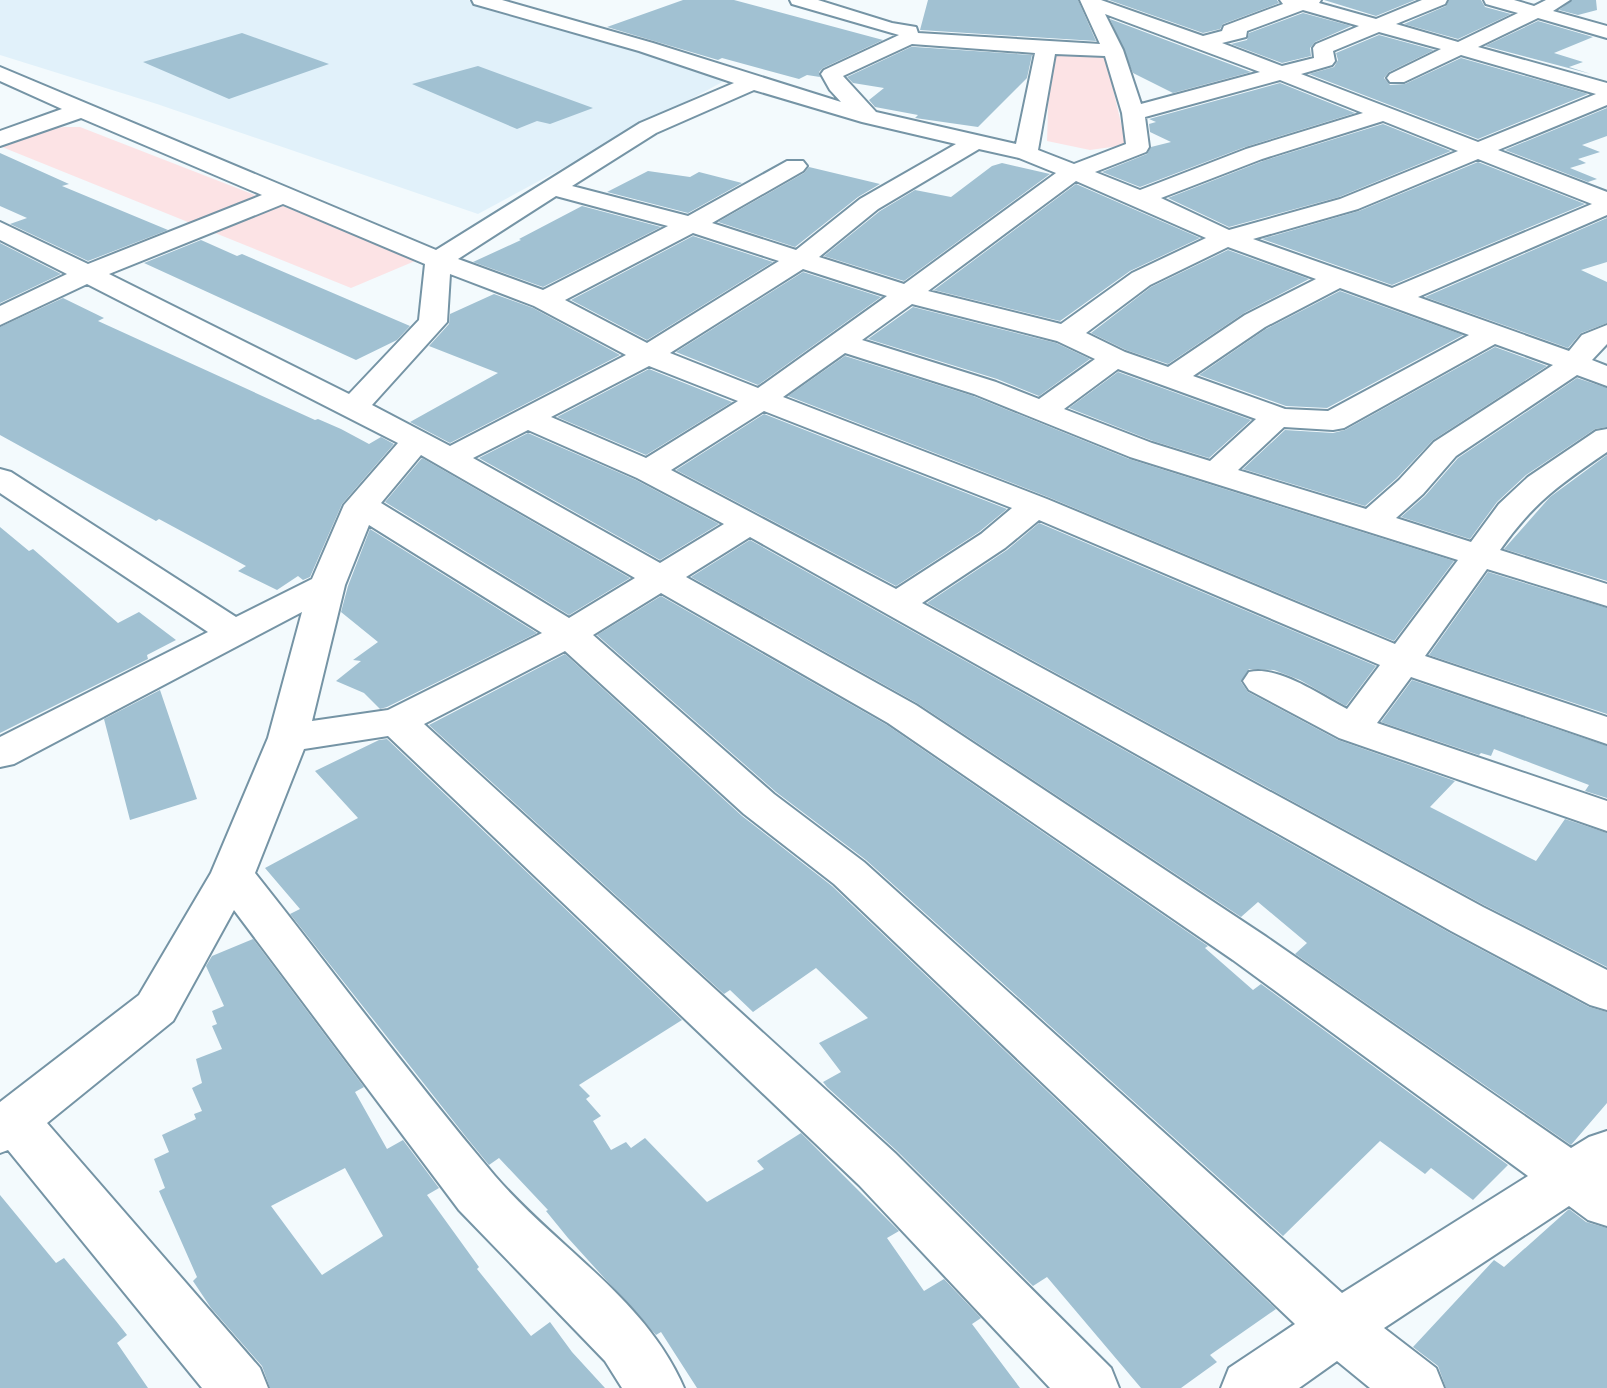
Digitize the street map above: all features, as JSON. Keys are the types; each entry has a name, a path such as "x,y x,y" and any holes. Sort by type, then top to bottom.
{"street":[{"path":"481,0 646,47 753,83 870,117 1026,153 1140,198 1227,238 1493,333 1607,377"},
{"path":"799,0 909,34 1046,48 1112,50"},
{"path":"1132,113 1325,61 1323,48 1438,0"},
{"path":"1493,0 1607,32"},
{"path":"1397,78 1561,0"},
{"path":"1096,1 1607,204"},
{"path":"648,471 760,400 841,344 1073,172 1138,147 1132,113 1096,1"},
{"path":"1202,42 1239,33 1230,30 1302,1 1458,49 1607,90"},
{"path":"544,17 578,4"},
{"path":"908,10 909,34"},
{"path":"870,117 836,86 831,74 909,34"},
{"path":"1026,153 1046,48"},
{"path":"0,73 438,260 544,300 648,355 1035,506 1400,660 1607,730"},
{"path":"438,260 649,128 753,83"},
{"path":"1066,334 1141,279 1227,238 1349,204 1607,97"},
{"path":"0,139 84,109"},
{"path":"1140,198 1254,154 1383,114"},
{"path":"239,1388 8,1126 156,1008 232,875 288,738 327,585 362,505 433,449 529,419 648,355 802,258 869,204 975,142"},
{"path":"544,300 691,224 794,166"},
{"path":"552,188 691,224 908,294 1001,320 1066,334 1115,358 1277,417 1333,421 1493,333"},
{"path":"0,317 87,274 283,195"},
{"path":"1395,298 1607,204"},
{"path":"0,230 433,449 902,713 1594,1178 1338,1327 1250,1388"},
{"path":"354,407 433,322 438,260"},
{"path":"1171,378 1255,321 1338,278"},
{"path":"1373,521 1411,487 1445,449 1575,363 1592,341 1607,333"},
{"path":"841,344 1044,410 1141,450 1607,595"},
{"path":"1044,410 1115,358"},
{"path":"1216,473 1277,417"},
{"path":"529,419 648,471 749,523 1455,912 1607,992"},
{"path":"1353,729 1400,660 1511,511 1539,484 1607,438"},
{"path":"0,479 236,634"},
{"path":"362,505 569,634 759,804 849,873 1338,1327 1415,1388"},
{"path":"896,605 993,541 1035,506"},
{"path":"288,738 397,722 569,634 749,523"},
{"path":"0,754 327,585"},
{"path":"1262,681 1353,729 1607,816"},
{"path":"397,722 877,1169 1090,1388"},
{"path":"232,875 478,1194 625,1342 655,1388"}],"shaded area":[{"path":"0,0 468,0 662,44 739,73 478,214 157,104 0,55"},
{"path":"1050,50 1105,54 1126,145 1090,150 1047,141"},
{"path":"64,127 80,127 406,254 415,261 351,288 2,147"}],"building":[{"path":"683,0 734,0 883,40 823,68 819,72 820,77 807,75 799,79 722,58 718,60 607,27"},
{"path":"928,0 1078,0 1096,41 920,30"},
{"path":"1109,0 1277,0 1279,3 1223,24 1220,29 1203,33"},
{"path":"1324,0 1415,0 1376,16"},
{"path":"1449,0 1481,0 1485,7 1511,14 1458,39 1404,24 1446,6"},
{"path":"1572,0 1596,0 1597,10 1578,15 1559,10"},
{"path":"1303,13 1351,26 1315,42 1310,48 1311,56 1282,63 1231,44 1247,40 1249,33"},
{"path":"1110,19 1251,72 1173,93 1133,73"},
{"path":"1538,21 1593,37 1554,53 1583,62 1569,67 1591,74 1485,46"},
{"path":"242,33 329,64 229,99 143,62"},
{"path":"1379,35 1434,50 1389,72 1384,78 1390,85 1405,84 1461,58 1588,94 1478,139 1309,74 1334,67 1338,60 1336,53"},
{"path":"911,47 1032,55 1027,78 978,127 915,118 918,115 875,107 869,100 884,88 853,83 847,77"},
{"path":"478,66 593,108 550,124 537,121 517,129 412,84"},
{"path":"1280,83 1355,113 1245,147 1140,187 1102,172 1147,154 1151,147 1171,142 1150,132 1149,124 1156,122 1149,119"},
{"path":"1607,108 1607,136 1582,145 1600,152 1578,159 1586,163 1570,168 1597,179 1588,182 1505,150"},
{"path":"1383,124 1451,151 1339,197 1229,227 1168,198 1263,161"},
{"path":"0,153 69,184 62,186 168,230 88,261 10,224 27,218 0,206"},
{"path":"1478,162 1585,204 1392,285 1262,239 1359,211"},
{"path":"1002,163 1050,174 904,281 824,256 880,211 915,190 951,197 992,166"},
{"path":"809,167 880,184 858,197 795,247 718,222 804,173"},
{"path":"648,171 690,177 699,172 742,183 688,213 607,192"},
{"path":"1076,184 1200,238 1130,271 1060,321 934,290"},
{"path":"582,206 661,227 543,287 473,262 521,240 519,239"},
{"path":"1607,218 1607,262 1581,270 1607,282 1607,323 1581,333 1568,348 1425,297"},
{"path":"693,236 773,262 647,340 571,300"},
{"path":"201,240 237,256 242,254 410,326 397,340 356,360 144,263"},
{"path":"0,243 61,274 0,303"},
{"path":"1228,250 1309,279 1244,313 1168,364 1126,350 1091,333 1151,287"},
{"path":"803,272 881,297 758,385 676,352"},
{"path":"1340,291 1463,335 1327,408 1286,406 1199,375 1266,329"},
{"path":"494,294 533,308 620,355 450,443 410,422 498,373 429,346 449,324 450,314"},
{"path":"63,298 104,318 98,321 369,444 381,437 394,444 342,504 310,577 303,580 298,576 277,590 238,571 246,566 159,519 156,521 0,435 0,327"},
{"path":"913,307 1056,343 1090,359 1039,396 997,379 868,339"},
{"path":"1495,347 1547,366 1433,440 1397,478 1365,506 1243,469 1285,430 1333,433 1345,430"},
{"path":"845,356 973,396 1129,459 1454,561 1394,641 1048,497 788,396"},
{"path":"649,369 732,402 646,455 557,417"},
{"path":"1118,372 1251,420 1209,458 1153,441 1069,408"},
{"path":"1577,378 1607,388 1607,427 1595,429 1526,475 1497,502 1470,539 1401,517 1425,496 1458,458"},
{"path":"764,414 1007,509 979,532 896,586 676,470"},
{"path":"528,433 636,480 719,524 660,560 479,458"},
{"path":"1607,455 1607,581 1504,549 1550,497"},
{"path":"422,458 630,578 569,615 385,502"},
{"path":"1039,523 1376,666 1346,706 1300,680 1274,670 1249,669 1241,682 1248,692 1338,740 1455,781 1430,807 1536,861 1565,819 1607,833 1607,967 1484,905 927,603 1007,550"},
{"path":"0,527 29,551 33,549 118,623 139,612 176,640 147,655 148,659 0,733"},
{"path":"370,529 537,633 380,709 364,693 336,681 361,661 353,660 378,642 341,612"},
{"path":"750,540 1450,933 1589,1007 1607,1012 1607,1103 1571,1145 1295,954 1307,943 1258,902 1241,917 917,703 691,577"},
{"path":"1488,572 1607,608 1607,714 1429,655"},
{"path":"661,596 887,725 1208,946 1205,948 1253,990 1261,984 1508,1165 1473,1200 1431,1168 1425,1174 1380,1141 1283,1236 866,860 776,792 597,635"},
{"path":"565,654 742,816 832,886 1276,1309 1210,1355 1217,1362 1181,1388 1141,1388 1047,1277 1033,1286 823,1082 841,1072 819,1043 868,1018 816,968 753,1012 730,990 724,994 429,725"},
{"path":"1412,680 1607,746 1607,798 1585,791 1589,785 1494,749 1491,756 1481,753 1479,755 1381,722"},
{"path":"160,690 197,799 130,820 104,719"},
{"path":"387,739 682,1020 579,1085 590,1096 586,1099 601,1116 593,1121 611,1150 626,1142 631,1148 645,1138 707,1202 764,1169 757,1161 801,1133 899,1231 887,1238 924,1291 944,1279 981,1318 972,1324 1020,1388 697,1388 661,1332 656,1335 568,1238 546,1211 548,1210 499,1158 489,1165 290,914 300,909 265,868 358,818 315,771 379,740"},
{"path":"253,939 364,1087 355,1092 387,1149 403,1140 439,1188 427,1195 479,1267 477,1269 531,1336 550,1322 572,1352 605,1388 270,1388 262,1366 211,1308 193,1281 197,1277 159,1191 165,1188 154,1159 169,1152 162,1135 196,1119 194,1114 202,1111 192,1088 202,1083 196,1059 222,1049 212,1026 217,1024 212,1011 224,1006 206,966 212,956","holes":["345,1168 383,1236 322,1275 271,1206"]},
{"path":"0,1195 56,1263 64,1258 127,1335 117,1343 148,1388 0,1388"},
{"path":"1569,1209 1586,1222 1607,1228 1607,1388 1446,1388 1438,1366 1413,1347 1494,1260 1504,1267"}]}
